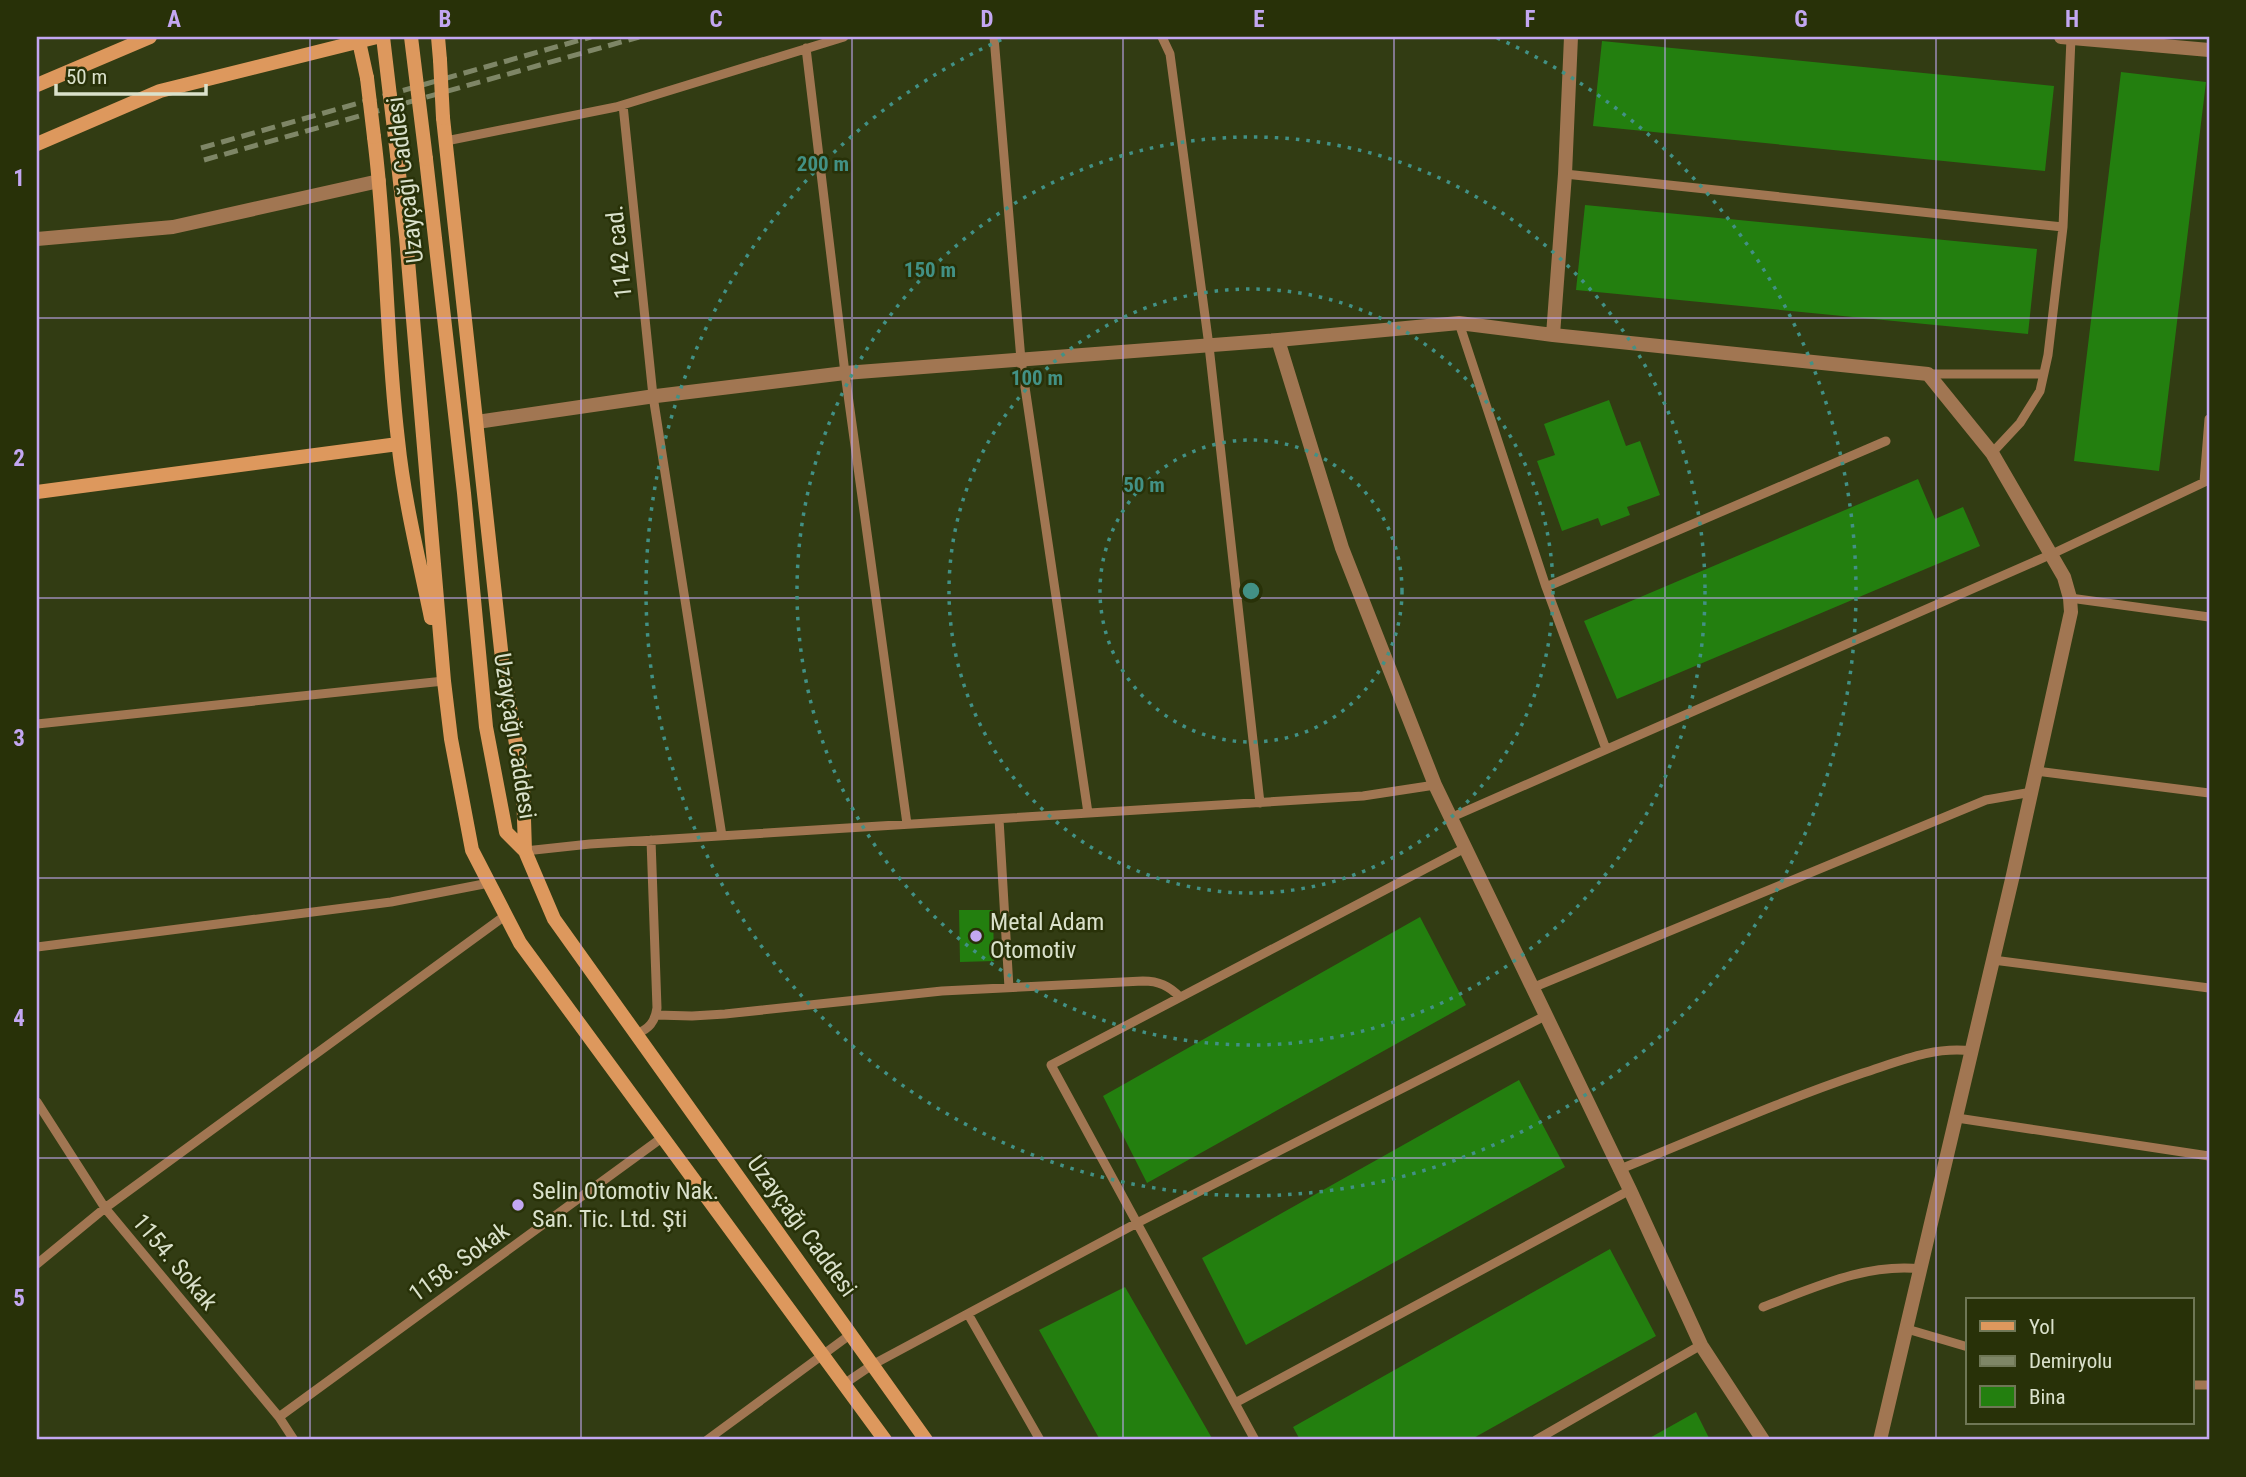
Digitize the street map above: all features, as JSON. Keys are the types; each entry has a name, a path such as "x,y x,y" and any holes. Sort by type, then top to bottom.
{"main road":[{"path":"37,144 160,91 358,39 377,37"},
{"name":"Uzayçağı Caddesi","path":"383,37 409,265 444,681 451,739 472,850 520,943 885,1440"},
{"name":"Uzayçağı Caddesi","path":"411,37 464,493 486,727 506,832 525,851 554,919 926,1440"},
{"path":"438,37 443,118 502,659 523,787 525,851"},
{"path":"37,85 142,38"},
{"path":"358,39 367,78 379,181 398,444 444,681"},
{"path":"37,492 398,444"}],"street":[{"path":"1553,335 1565,174 1571,37"},
{"path":"2061,37 2209,50"},
{"path":"37,239 173,227 379,181"},
{"path":"477,422 653,396 845,373 1209,346 1459,323 1928,374 1992,453 2052,554 2064,577 2070,598 2069,626 1957,1118 1880,1440"},
{"path":"1278,340 1342,548 1435,785 1618,1170 1630,1190 1701,1345 1763,1440"}],"lane":[{"path":"446,141 623,104 844,37"},
{"path":"994,37 1021,360 1088,813"},
{"path":"1162,37 1170,54 1209,346 1260,803"},
{"path":"1992,453 2020,423 2040,391 2048,355 2063,227 2071,38"},
{"path":"806,48 845,373 906,824"},
{"name":"1142 cad.","path":"623,104 653,396 722,836"},
{"path":"1565,174 2063,227"},
{"path":"1459,323 1546,587 1606,750"},
{"path":"1928,374 2043,374"},
{"path":"1450,818 2052,554 2207,481 2209,419"},
{"path":"1546,587 1886,441"},
{"path":"2070,598 2209,617"},
{"path":"37,724 444,681"},
{"path":"2036,771 2209,793"},
{"path":"525,851 1363,796 1435,785"},
{"path":"1532,988 1986,800 2032,792"},
{"path":"999,819 1009,988"},
{"path":"636,1034 649,1027 656,1015 650,841"},
{"path":"1255,1440 1051,1065 1465,848"},
{"path":"37,947 391,902 489,883"},
{"path":"37,1264 105,1208 506,915"},
{"path":"1993,960 2209,988"},
{"path":"656,1015 692,1016 894,995 1152,981 1167,986 1180,997"},
{"path":"844,1384 872,1365 1137,1223 1545,1016"},
{"path":"1618,1170 1800,1094 1927,1052 1956,1049 1972,1051"},
{"name":"1154. Sokak","path":"37,1102 105,1208 279,1417 294,1440"},
{"path":"1957,1118 2209,1156"},
{"name":"1158. Sokak","path":"279,1417 663,1137"},
{"path":"1235,1403 1630,1190"},
{"path":"1763,1307 1862,1272 1893,1268 1921,1269"},
{"path":"968,1314 1040,1440"},
{"path":"1907,1329 1966,1346"},
{"path":"707,1440 851,1334"},
{"path":"1536,1440 1701,1345"}],"building":[{"path":"1602,41 2054,86 2045,171 1593,126"},
{"path":"2121,72 2206,82 2159,471 2074,461"},
{"path":"1585,205 2037,249 2028,334 1576,290"},
{"path":"1609,400 1626,446 1640,441 1660,495 1627,507 1630,515 1601,526 1598,518 1562,531 1537,461 1555,455 1544,424"},
{"path":"1918,479 1935,519 1963,507 1980,546 1617,699 1584,621"},
{"name":"Metal Adam Otomotiv","path":"959,910 993,910 994,961 960,962"},
{"path":"1420,917 1466,1005 1147,1183 1103,1096"},
{"path":"1519,1080 1565,1167 1246,1345 1202,1258"},
{"path":"1610,1249 1656,1336 1470,1440 1300,1440 1293,1427"},
{"path":"1125,1287 1213,1440 1100,1440 1039,1330"},
{"path":"1696,1412 1710,1440 1646,1440"}],"railway":[{"path":"201,148 591,37"},
{"path":"204,160 639,37"}],"place":[{"name":"Metal Adam Otomotiv","path":"976,936"},
{"name":"Selin Otomotiv Nak. San. Tic. Ltd. Şti","path":"518,1205"}]}
